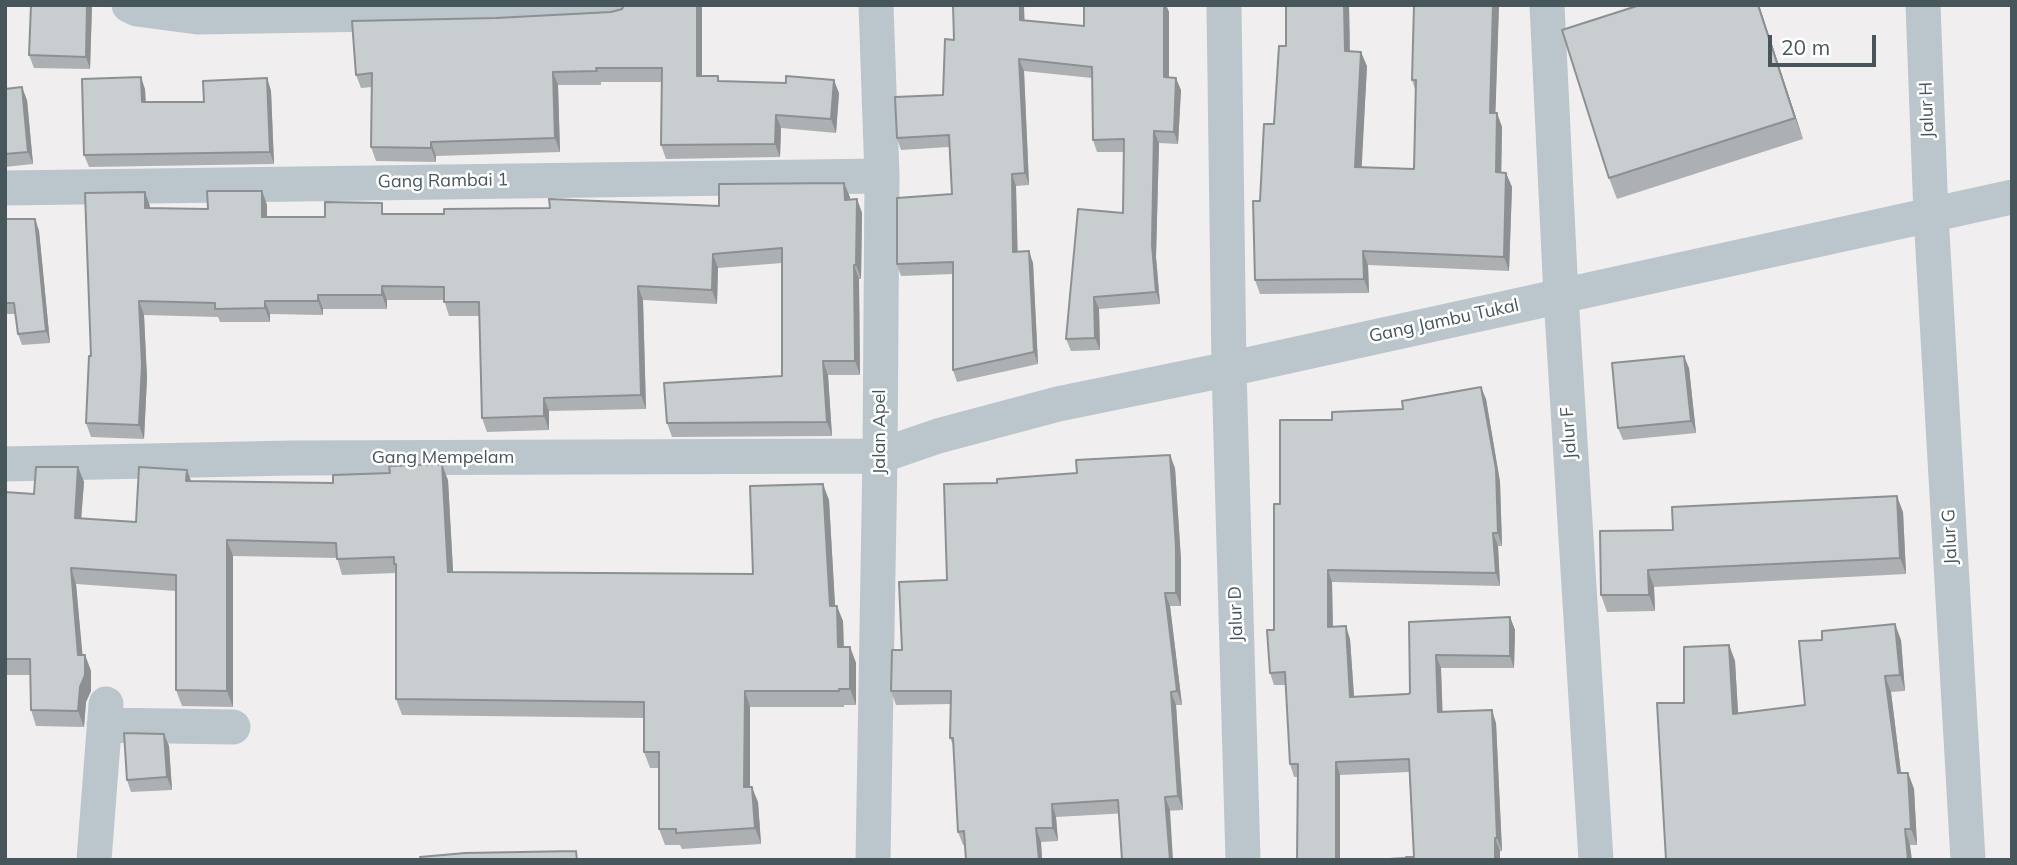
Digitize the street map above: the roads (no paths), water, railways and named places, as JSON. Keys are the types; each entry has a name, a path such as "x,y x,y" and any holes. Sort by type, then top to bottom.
{"street":[{"path":"129,5 137,9 197,17 615,6"},
{"name":"Jalan Apel","path":"873,860 882,176 876,5"},
{"name":"Jalur D","path":"1224,5 1229,369 1243,860"},
{"name":"Jalur F","path":"1547,5 1561,296 1596,860"},
{"name":"Jalur H","path":"1923,5 1931,215"},
{"name":"Gang Rambai 1","path":"5,188 882,176"},
{"name":"Gang Jambu Tukal","path":"880,456 938,436 1058,404 2012,197"},
{"name":"Jalur G","path":"1931,215 1968,860"},
{"name":"Gang Mempelam","path":"5,464 291,458 880,456"},
{"path":"94,860 105,714 233,727"}]}
